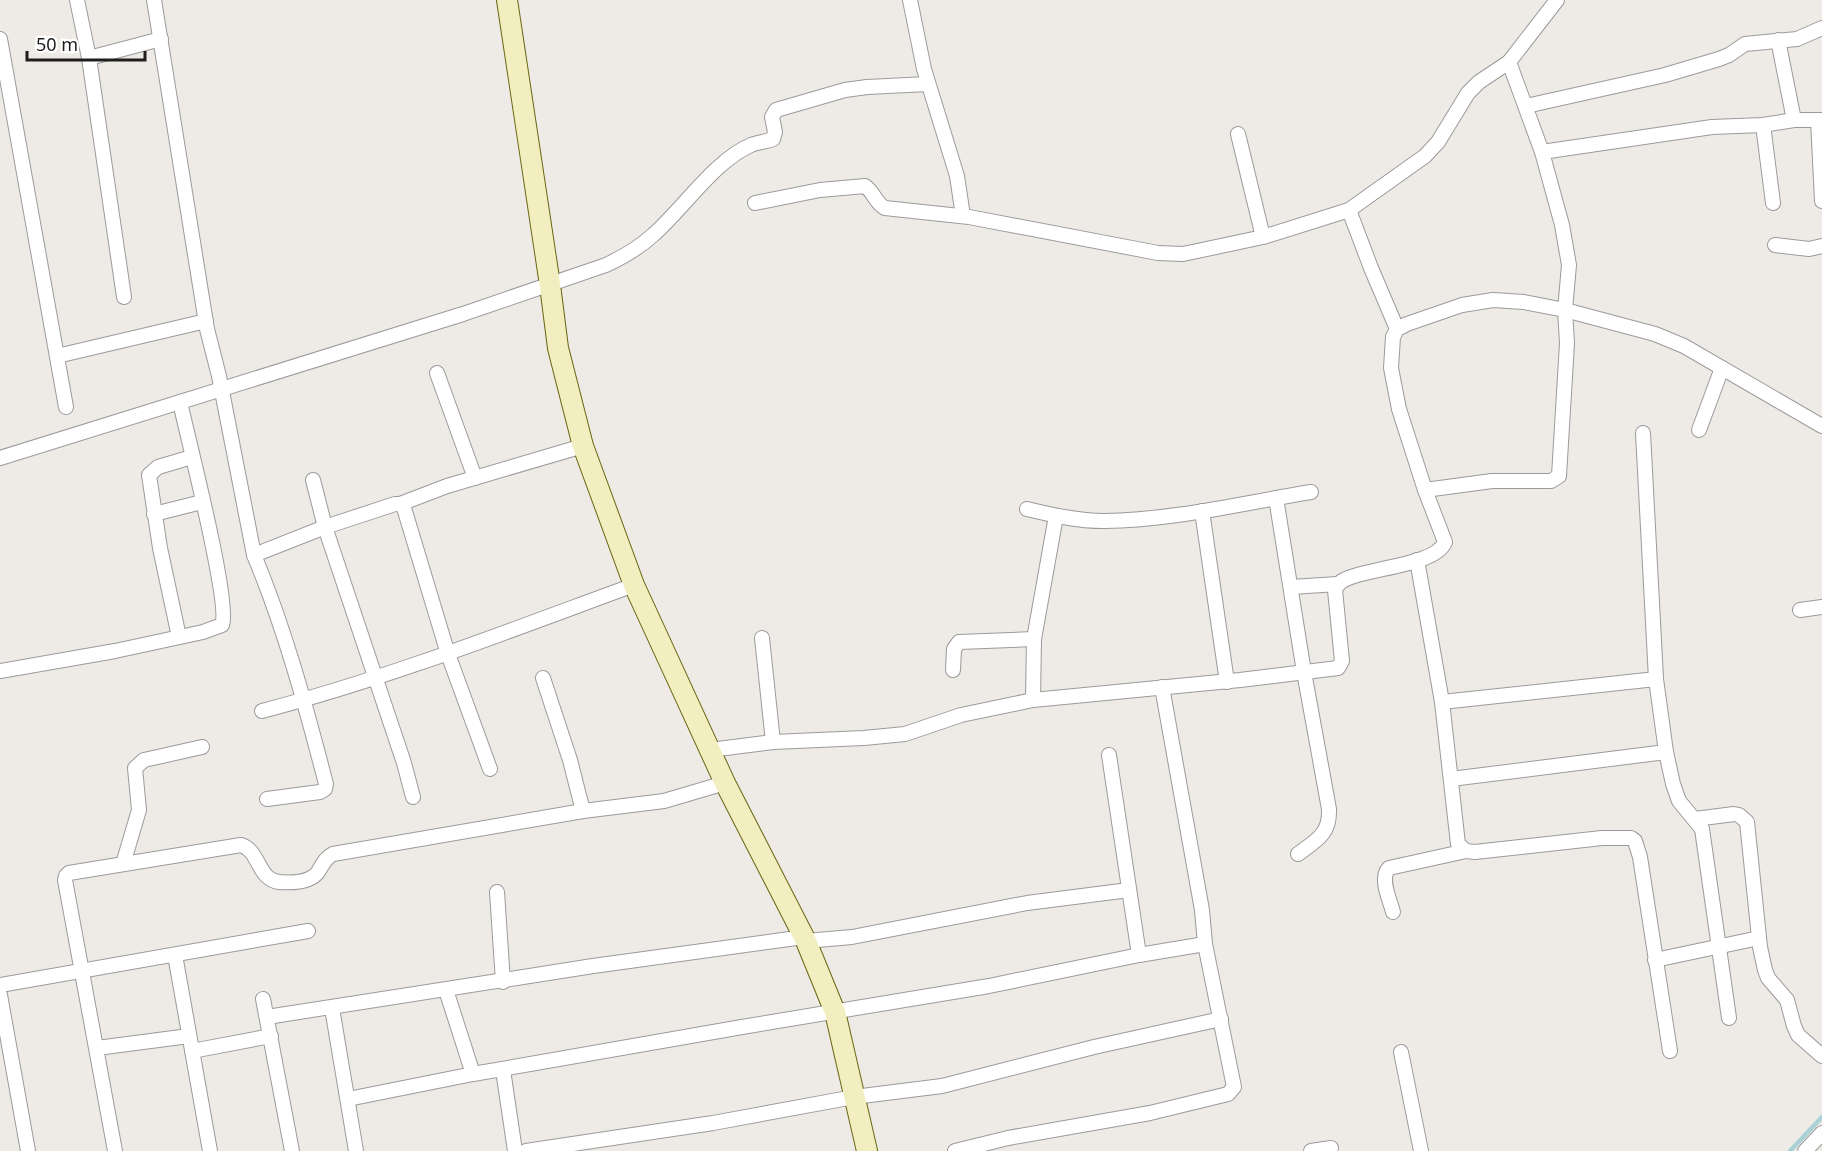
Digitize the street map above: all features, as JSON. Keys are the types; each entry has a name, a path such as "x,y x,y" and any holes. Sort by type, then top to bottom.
{"street":[{"path":"77,0 89,58 124,297"},
{"path":"154,0 206,321 254,555 265,581 304,700 326,784 325,789 320,792 267,799"},
{"path":"507,0 558,348 583,446 634,585 725,783 805,939 835,1012 867,1151"},
{"path":"910,0 928,84 957,176 963,216"},
{"path":"755,203 819,189 858,185 868,188 879,205 885,208 963,216 1169,255 1263,237 1350,210 1425,156 1438,142 1468,93 1479,82 1509,62 1557,0"},
{"path":"1526,106 1665,75 1719,59 1745,44 1797,39 1822,28"},
{"path":"0,39 66,407"},
{"path":"89,58 162,39"},
{"path":"1778,40 1794,120"},
{"path":"1425,490 1492,481 1551,481 1559,476 1567,343 1565,310 1569,265 1567,246 1542,152 1509,62"},
{"path":"0,458 180,402 219,378 550,285 606,265 626,256 644,242 732,158 752,144 773,139 775,132 772,117 776,110 846,90 928,84"},
{"path":"1542,152 1712,127 1820,120 1822,201"},
{"path":"1762,125 1773,203"},
{"path":"1238,134 1263,237"},
{"path":"1350,210 1397,329"},
{"path":"1775,245 1809,249 1822,246"},
{"path":"1290,587 1338,584 1350,577 1417,560 1443,547 1445,542 1425,490 1399,409 1391,368 1393,337 1397,329 1462,305 1493,300 1524,302 1565,310 1655,334 1684,346 1822,426"},
{"path":"57,356 206,321"},
{"path":"1699,430 1722,368"},
{"path":"437,373 475,478"},
{"path":"0,671 115,651 179,637 218,628 224,620 216,560 180,402"},
{"path":"1643,433 1656,679 1666,753 1679,801 1702,829 1729,1018"},
{"path":"254,555 325,527 400,504 447,486 583,446"},
{"path":"179,637 148,482 152,471 158,467 192,457"},
{"path":"313,480 325,527 377,676 413,797"},
{"path":"1027,509 1056,516 1103,521 1202,511 1311,492"},
{"path":"1276,498 1330,820 1327,830 1318,840 1298,854"},
{"path":"154,514 202,502"},
{"path":"400,504 404,508 448,654 490,769"},
{"path":"1202,511 1227,682"},
{"path":"1033,700 1034,639 1056,516"},
{"path":"1417,560 1442,702 1458,844 1466,851"},
{"path":"710,750 773,742 905,734 961,715 1033,700 1333,670 1341,666 1342,661 1335,590 1338,584"},
{"path":"262,711 448,654 634,585"},
{"path":"1800,610 1822,607"},
{"path":"762,638 773,742"},
{"path":"953,670 954,649 959,642 1034,639"},
{"path":"543,678 570,760 583,811"},
{"path":"1442,702 1656,679"},
{"path":"955,1151 1008,1138 1150,1113 1228,1094 1234,1087 1205,944 1202,910 1162,687"},
{"path":"123,864 139,810 135,768 144,760 202,747"},
{"path":"1451,779 1666,753"},
{"path":"1109,755 1138,955"},
{"path":"115,1151 66,876 72,872 241,845 249,847 261,870 272,880 301,882 313,878 324,861 333,854 583,811 664,801 725,783"},
{"path":"1695,819 1734,814 1747,822 1759,938 1768,978 1787,1000 1798,1035 1822,1056"},
{"path":"1393,912 1384,878 1389,868 1466,851 1475,852 1602,838 1631,838 1635,841 1640,857 1670,1051"},
{"path":"267,1017 503,982 593,966 805,939 852,937 1027,903 1129,890"},
{"path":"497,892 503,982"},
{"path":"0,986 308,932"},
{"path":"1655,960 1759,938"},
{"path":"348,1099 473,1074 989,986 1138,955 1205,944"},
{"path":"175,955 210,1151"},
{"path":"446,990 473,1074"},
{"path":"0,995 28,1151"},
{"path":"263,999 272,1036 292,1151"},
{"path":"332,1008 356,1151"},
{"path":"526,1151 713,1123 854,1097 942,1086 1094,1047 1221,1019"},
{"path":"97,1048 189,1036"},
{"path":"192,1051 272,1036"},
{"path":"1401,1052 1421,1151"},
{"path":"503,1070 515,1151"},
{"path":"1805,1151 1822,1133"},
{"path":"1311,1151 1331,1148"}],"waterway":[{"path":"1790,1151 1822,1117"}]}
